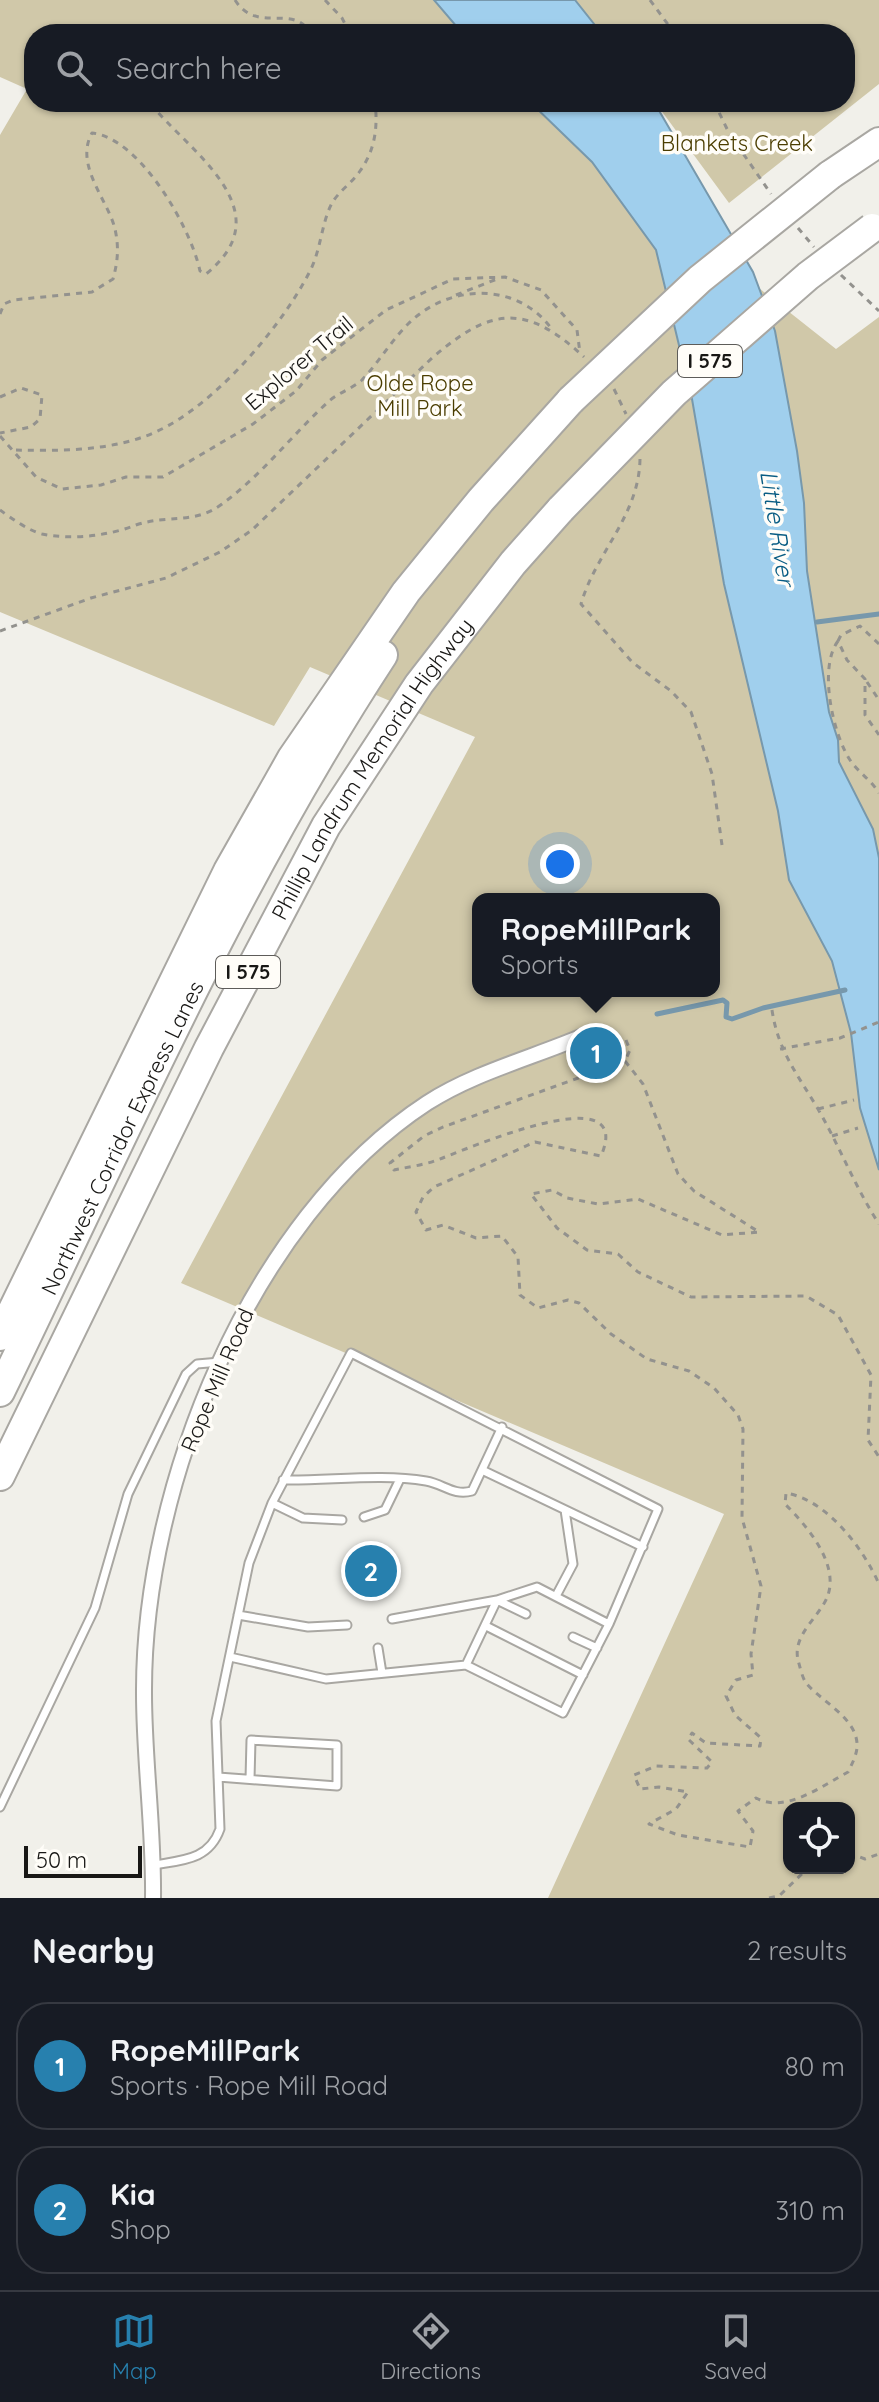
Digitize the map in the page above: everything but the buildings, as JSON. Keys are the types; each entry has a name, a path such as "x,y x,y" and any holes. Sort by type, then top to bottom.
{"highway":[{"name":"I 575","path":"0,1336 247,835 330,701 437,552 571,400 700,279 830,175 879,142"},
{"name":"Phillip Landrum Memorial Highway","path":"0,1476 209,1048 326,826 419,684 504,574 561,509 674,393 808,276 876,226"},
{"name":"Northwest Corridor Express Lanes","path":"0,1392 163,1051 251,879 317,760 395,637 437,552"}],"street":[{"name":"Rope Mill Road","path":"153,1898 154,1865 144,1692 149,1604 164,1518 194,1426 246,1308 326,1190 368,1150 428,1103 494,1070 588,1034"}],"lane":[{"path":"154,1865 199,1857 214,1845 220,1829 216,1721 249,1563 283,1480 351,1353 502,1427 658,1509 609,1624 563,1713 466,1665 326,1679 230,1657"},
{"path":"0,1807 95,1608 128,1494 186,1374 197,1364 223,1361"},
{"path":"283,1480 428,1481 459,1495 472,1491 502,1427"},
{"path":"482,1470 643,1547"},
{"path":"364,1517 385,1510 400,1479"},
{"path":"272,1503 303,1518 342,1520"},
{"path":"556,1596 573,1564 565,1510"},
{"path":"392,1619 497,1600 537,1587 609,1624"},
{"path":"497,1600 526,1614"},
{"path":"466,1665 497,1600"},
{"path":"238,1615 308,1627 347,1625"},
{"path":"486,1626 583,1675"},
{"path":"573,1637 597,1648"},
{"path":"378,1648 382,1673"},
{"path":"218,1777 337,1786 337,1745 251,1740 250,1779"}],"path":[{"path":"235,0 254,17 291,18 303,24"},
{"path":"325,0 343,24"},
{"path":"650,0 668,24"},
{"path":"0,314 4,304 13,300 92,292 113,279 119,256 118,244 114,225 93,182 88,153 92,133 113,140 165,193 184,221 200,271 206,274 231,246 235,216 232,197 202,154 170,128 157,112"},
{"name":"Explorer Trail","path":"16,451 92,448 142,438 177,421 249,356 310,271 331,205 360,172 373,147 378,125 376,112"},
{"path":"446,301 475,285 505,277"},
{"name":"Explorer Trail","path":"0,434 36,477 62,489 101,485 126,477 163,477 253,424 296,391 322,360 386,310 453,279 505,277 527,283 557,303 577,330 580,353"},
{"path":"0,510 40,534 111,536 171,517 201,518 254,477 328,401 359,382 408,324 430,307 462,295 500,293 523,301 541,314 554,332"},
{"path":"0,631 91,598 166,578 220,552 252,530 459,334 484,321 518,316 554,332 588,361"},
{"path":"611,385 631,424"},
{"name":"Explorer Trail","path":"0,397 21,388 42,395 40,419 31,427 0,434"},
{"path":"640,455 637,488 627,518 592,570 581,604 632,662 671,691 691,712 712,774 722,845"},
{"path":"859,620 860,626 879,644"},
{"path":"860,626 841,635 831,650 826,676 837,723 853,764 879,793"},
{"path":"838,641 847,660 879,700"},
{"path":"865,679 865,715 879,735"},
{"path":"772,1010 780,1049 818,1109 855,1187 879,1224"},
{"path":"780,1049 840,1038 879,1022"},
{"path":"626,1040 630,1050 625,1061 443,1127 424,1136 390,1163 394,1170 434,1162 505,1133 579,1116 593,1119 605,1130 607,1142 601,1156 535,1142 434,1187 423,1197 416,1212 426,1230 443,1225 476,1238 502,1236 518,1257 520,1295 538,1308 568,1300 579,1303 611,1334 647,1359 689,1371 714,1388 738,1415 743,1429 742,1518 761,1586 751,1654 753,1675 736,1680 726,1696 735,1715 761,1738 760,1746 706,1743 692,1733 688,1739 712,1762 707,1768 656,1766 634,1775 640,1789 659,1787 688,1792 676,1809 649,1824 678,1835 750,1847 753,1831 738,1811 756,1798 767,1804 797,1799 848,1772 858,1748 857,1739 837,1710 805,1681 797,1655 807,1623 829,1594 827,1567 809,1529 785,1504 786,1493 803,1496 848,1535 869,1562 879,1584"},
{"path":"625,1061 643,1084 678,1174 694,1191 759,1232 722,1235 638,1199 598,1204 567,1198 552,1190 531,1194 557,1228 587,1250 618,1254 638,1272 691,1297 806,1296 838,1315 871,1375 868,1440 879,1457"},
{"path":"818,1109 854,1100"},
{"path":"832,1136 858,1128"},
{"path":"855,1855 865,1859 879,1854"},
{"path":"769,1898 779,1896 802,1874"}],"green space":[{"name":"Olde Rope Mill Park","path":"0,0 462,0 482,24 24,24 24,88 0,77"},
{"name":"Blankets Creek","path":"557,0 879,0 879,84 855,103 855,24 582,24"},
{"name":"Olde Rope Mill Park","path":"24,94 24,112 589,112 630,186 836,349 879,317 879,1898 548,1898 724,1514 181,1283 475,737 310,667 274,726 0,612 0,135"},
{"name":"Blankets Creek","path":"662,112 844,112 729,203"}],"water":[{"path":"434,0 575,0 594,24 454,24"},
{"name":"Little River","path":"540,112 660,112 753,272 775,331 797,451 804,503 807,571 829,712 838,740 839,762 873,829 879,858 879,1170 860,1108 851,1033 832,961 789,880 778,811 724,584 692,399 656,250 592,162"}],"waterway":[{"path":"817,622 879,614"},
{"path":"657,1014 723,1000 727,1003 726,1017 732,1019 763,1008 845,990"}],"place":[{"name":"RopeMillPark","path":"596,1053"},
{"name":"Kia","path":"371,1571"}]}
